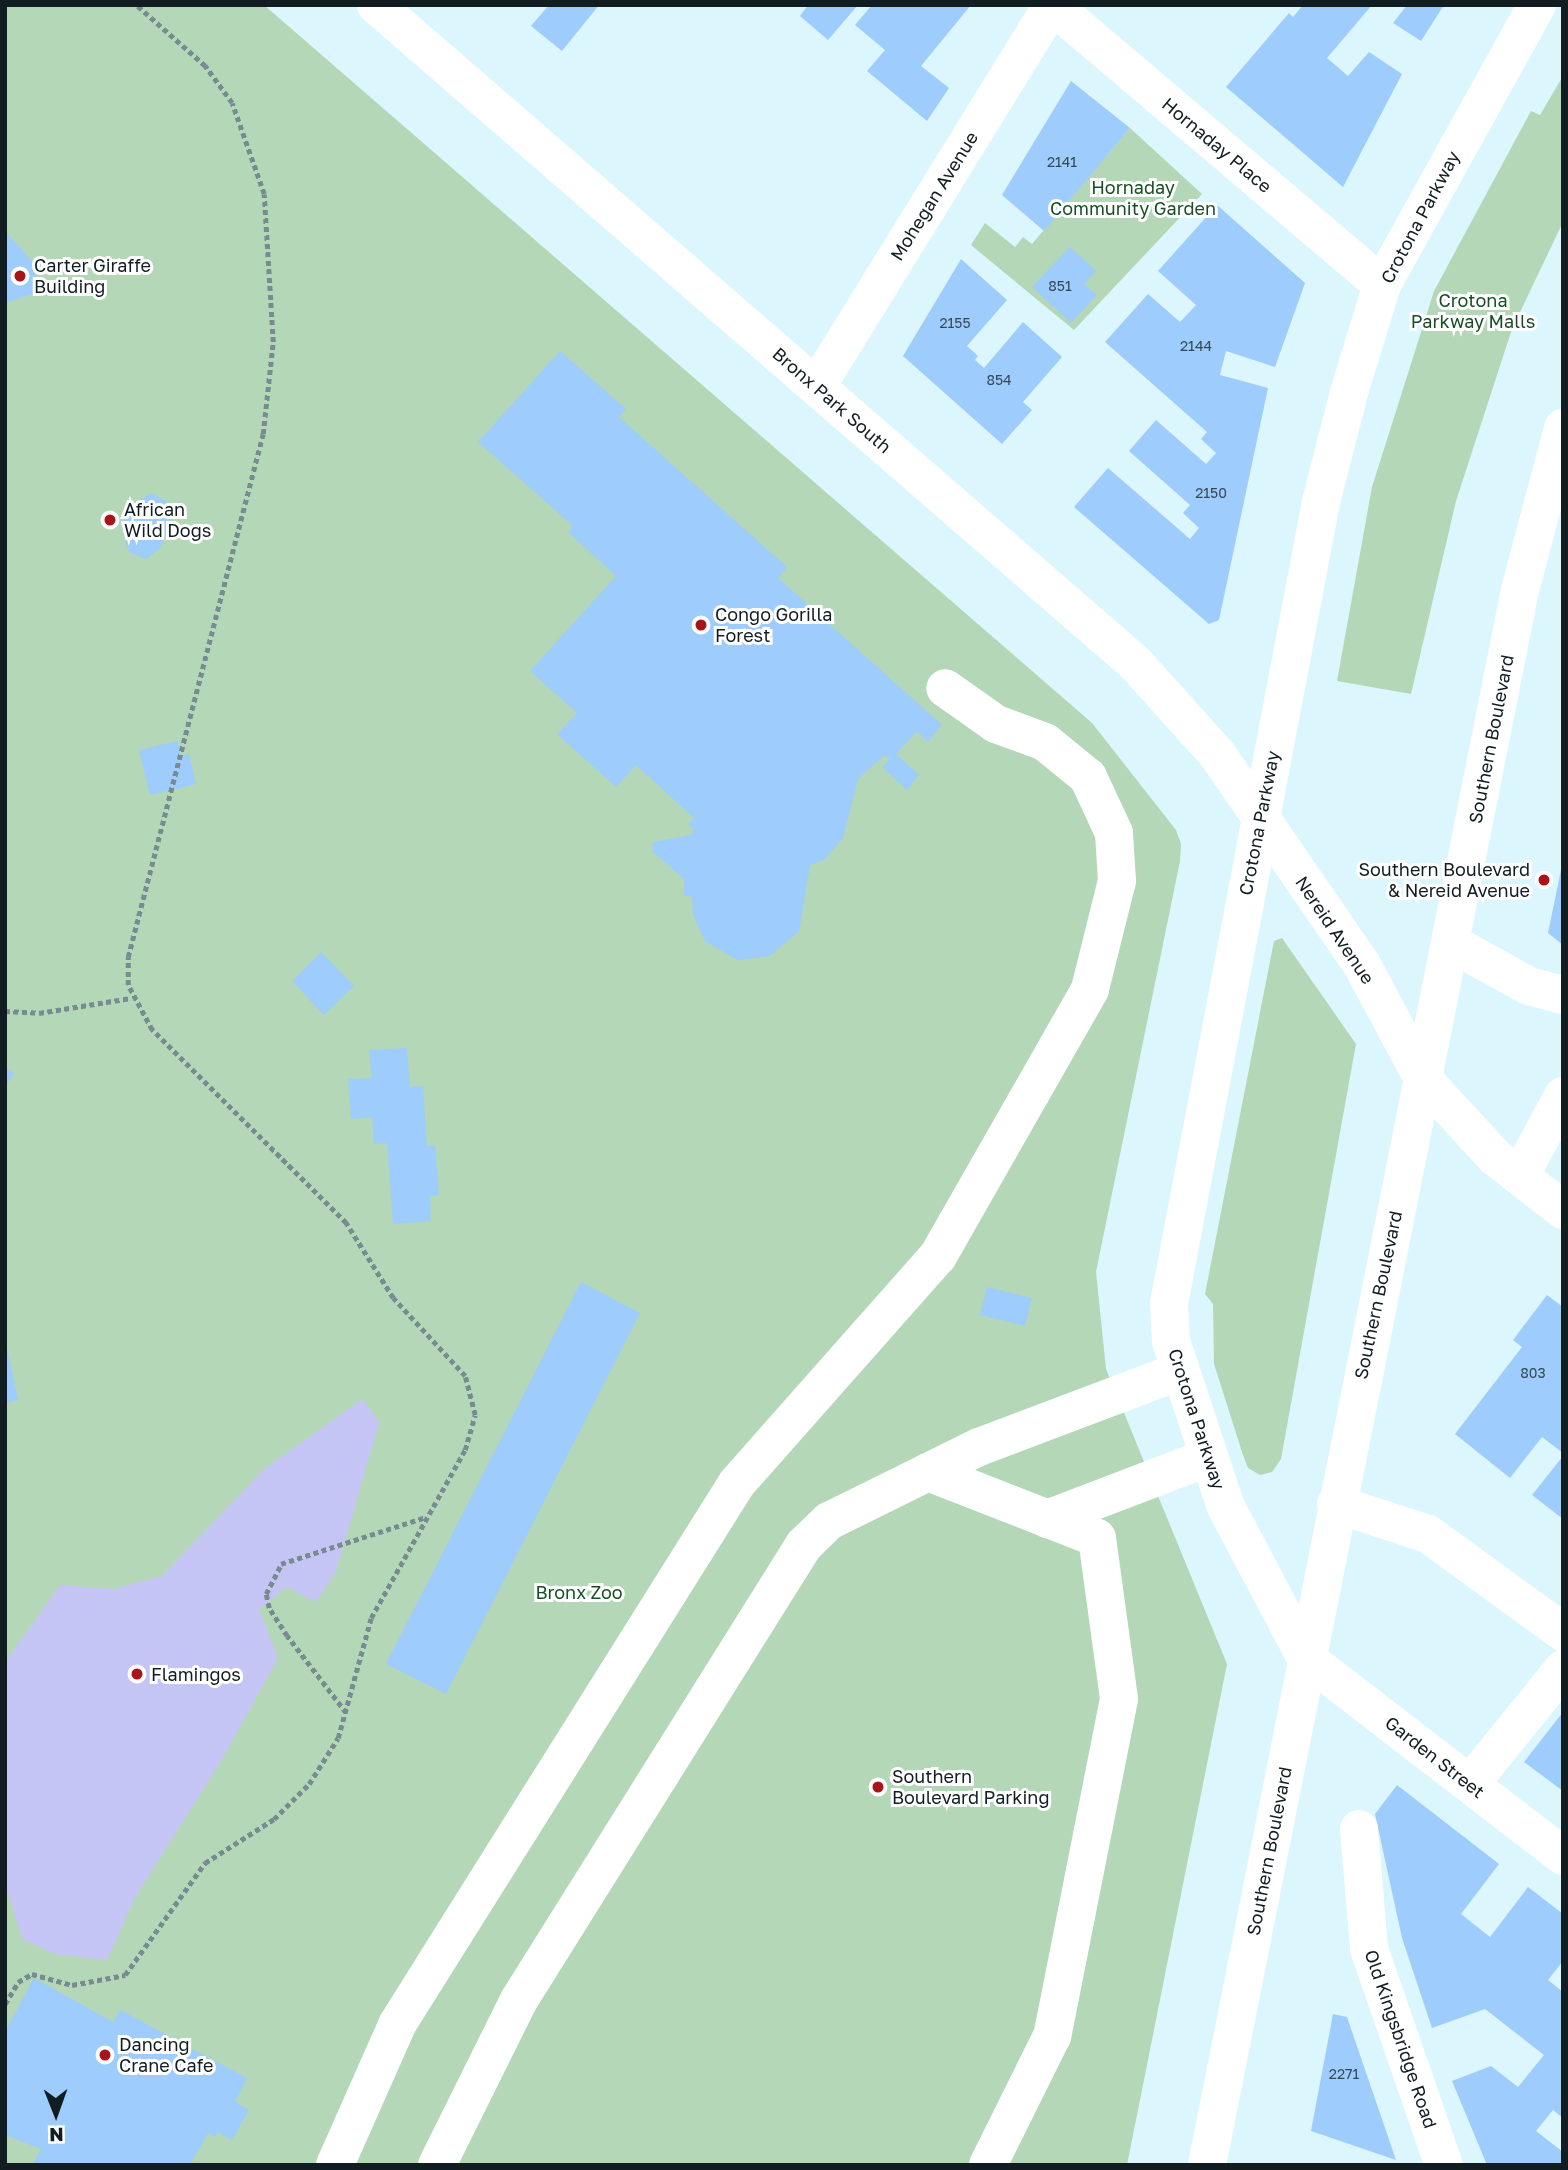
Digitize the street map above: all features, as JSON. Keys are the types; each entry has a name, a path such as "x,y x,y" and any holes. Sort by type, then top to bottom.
{"street":[{"name":"Bronx Park South","path":"376,5 1135,663 1217,754 1259,821"},
{"name":"Mohegan Avenue","path":"817,387 1052,5"},
{"name":"Hornaday Place","path":"1052,5 1382,285"},
{"name":"Crotona Parkway","path":"1306,1658 1226,1507 1207,1458 1171,1341 1169,1303 1321,502 1382,285 1537,5"},
{"name":"Southern Boulevard","path":"1207,2165 1336,1504 1520,590 1563,428"},
{"path":"335,2165 398,2023 737,1483 938,1256 1090,989 1117,881 1114,833 1088,777 1045,742 996,724 945,688"},
{"name":"Nereid Avenue","path":"1259,821 1362,965 1423,1079 1495,1157 1563,1210"},
{"path":"1451,943 1529,986 1563,995"},
{"path":"1520,1176 1563,1096"},
{"path":"438,2165 519,2000 804,1545 829,1521 979,1447 1180,1371"},
{"path":"1047,1519 1207,1458"},
{"path":"929,1472 1097,1538 1119,1699 1052,2036 988,2165"},
{"path":"1336,1504 1428,1534 1563,1632"},
{"name":"Garden Street","path":"1306,1658 1563,1856"},
{"path":"1470,1784 1563,1669"},
{"name":"Old Kingsbridge Road","path":"1359,1829 1368,1949 1444,2165"}],"path":[{"path":"5,2004 18,1982 32,1973 72,1985 125,1975 205,1863 274,1819 309,1784 326,1760 347,1713 371,1618 465,1450 472,1430 474,1402 465,1376 393,1298 345,1223 152,1030 131,998 128,957 263,434 273,342 264,194 232,103 205,66 136,5"},
{"path":"5,1011 38,1013 131,998"},
{"path":"347,1713 269,1608 266,1594 281,1564 426,1517"}],"green space":[{"name":"Bronx Zoo","path":"5,5 264,5 1092,723 1176,830 1181,844 1180,861 1096,1272 1106,1369 1227,1664 1127,2165 5,2165"},
{"name":"Crotona Parkway Malls","path":"1563,76 1563,222 1512,329 1456,501 1411,694 1337,681 1372,487 1434,291 1531,111 1540,115"},
{"name":"Hornaday Community Garden","path":"1130,128 1202,194 1074,330 971,245 985,223 1015,247 1023,237 1032,244"},
{"path":"1282,938 1356,1044 1281,1459 1272,1472 1260,1475 1248,1468 1214,1364 1213,1304 1205,1294 1274,941"}],"water":[{"name":"Flamingos","path":"363,1399 379,1423 336,1571 316,1602 287,1587 259,1609 278,1658 221,1761 134,1899 107,1960 56,1954 23,1940 5,1884 5,1662 60,1585 113,1589 162,1576 264,1469"}],"building":[{"path":"549,5 599,5 562,51 531,26"},
{"path":"808,5 858,5 828,40 800,16"},
{"path":"872,5 971,5 921,66 949,88 927,121 867,71 885,50 855,25"},
{"path":"1303,5 1372,5 1327,58 1348,76 1369,52 1402,74 1343,187 1226,87 1289,13 1293,17"},
{"path":"1407,5 1444,5 1421,41 1393,23"},
{"path":"1071,81 1130,128 1044,231 1002,195"},
{"path":"1217,205 1305,283 1275,367 1226,351 1220,375 1268,388 1219,620 1209,624 1074,507 1108,468 1190,539 1199,528 1183,513 1190,505 1129,451 1156,420 1206,464 1216,453 1201,439 1207,432 1105,342 1148,294 1180,322 1196,305 1158,271"},
{"name":"Carter Giraffe Building","path":"5,231 31,260 41,291 5,303"},
{"path":"1070,247 1096,271 1084,284 1097,295 1071,323 1032,287"},
{"path":"961,259 1007,300 967,346 978,356 975,360 984,368 1023,322 1062,357 1023,402 1032,410 1002,444 903,356"},
{"name":"Congo Gorilla Forest","path":"560,351 626,409 619,417 787,567 778,578 942,725 928,742 917,731 896,754 919,775 907,790 882,767 890,759 885,755 858,779 843,838 824,860 810,865 799,931 770,956 737,960 705,941 693,915 692,897 684,895 684,879 653,852 653,842 691,835 694,829 688,824 694,818 636,765 616,787 557,734 577,713 530,671 616,576 568,532 573,526 478,442"},
{"path":"151,493 166,501 171,525 160,548 146,559 129,552 121,525 135,503"},
{"path":"178,741 181,756 189,754 196,784 150,795 139,750"},
{"path":"1563,865 1563,945 1548,933"},
{"path":"321,952 354,986 324,1015 292,981"},
{"path":"407,1048 410,1087 423,1086 427,1146 435,1145 439,1195 430,1196 431,1221 393,1224 387,1143 374,1144 372,1117 351,1119 348,1079 372,1078 369,1050"},
{"path":"5,1068 14,1073 5,1087"},
{"path":"581,1282 640,1313 446,1694 386,1664"},
{"path":"987,1287 1032,1298 1025,1326 980,1315"},
{"path":"1547,1295 1563,1307 1563,1453 1542,1437 1510,1478 1455,1434 1522,1347 1513,1340"},
{"path":"5,1344 18,1400 5,1403"},
{"path":"1563,1456 1563,1519 1532,1495"},
{"path":"1563,1712 1563,1791 1524,1762"},
{"path":"1397,1785 1499,1864 1461,1914 1490,1937 1528,1887 1563,1914 1563,1961 1548,1980 1563,1992 1563,2118 1553,2110 1536,2131 1563,2152 1563,2165 1487,2165 1452,2081 1491,2066 1518,2087 1544,2055 1485,2009 1432,2028 1402,1938 1375,1814"},
{"name":"Dancing Crane Cafe","path":"34,1978 113,2022 120,2010 247,2078 235,2102 249,2110 232,2140 218,2132 215,2137 208,2133 190,2165 32,2165 41,2149 5,2135 5,2032"},
{"path":"1333,2014 1347,2017 1396,2160 1311,2131"}],"place":[{"name":"Carter Giraffe Building","path":"20,276"},
{"name":"African Wild Dogs","path":"110,520"},
{"name":"Congo Gorilla Forest","path":"701,625"},
{"name":"Southern Boulevard & Nereid Avenue","path":"1544,880"},
{"name":"Flamingos","path":"137,1674"},
{"name":"Southern Boulevard Parking","path":"878,1787"},
{"name":"Dancing Crane Cafe","path":"105,2055"}]}
